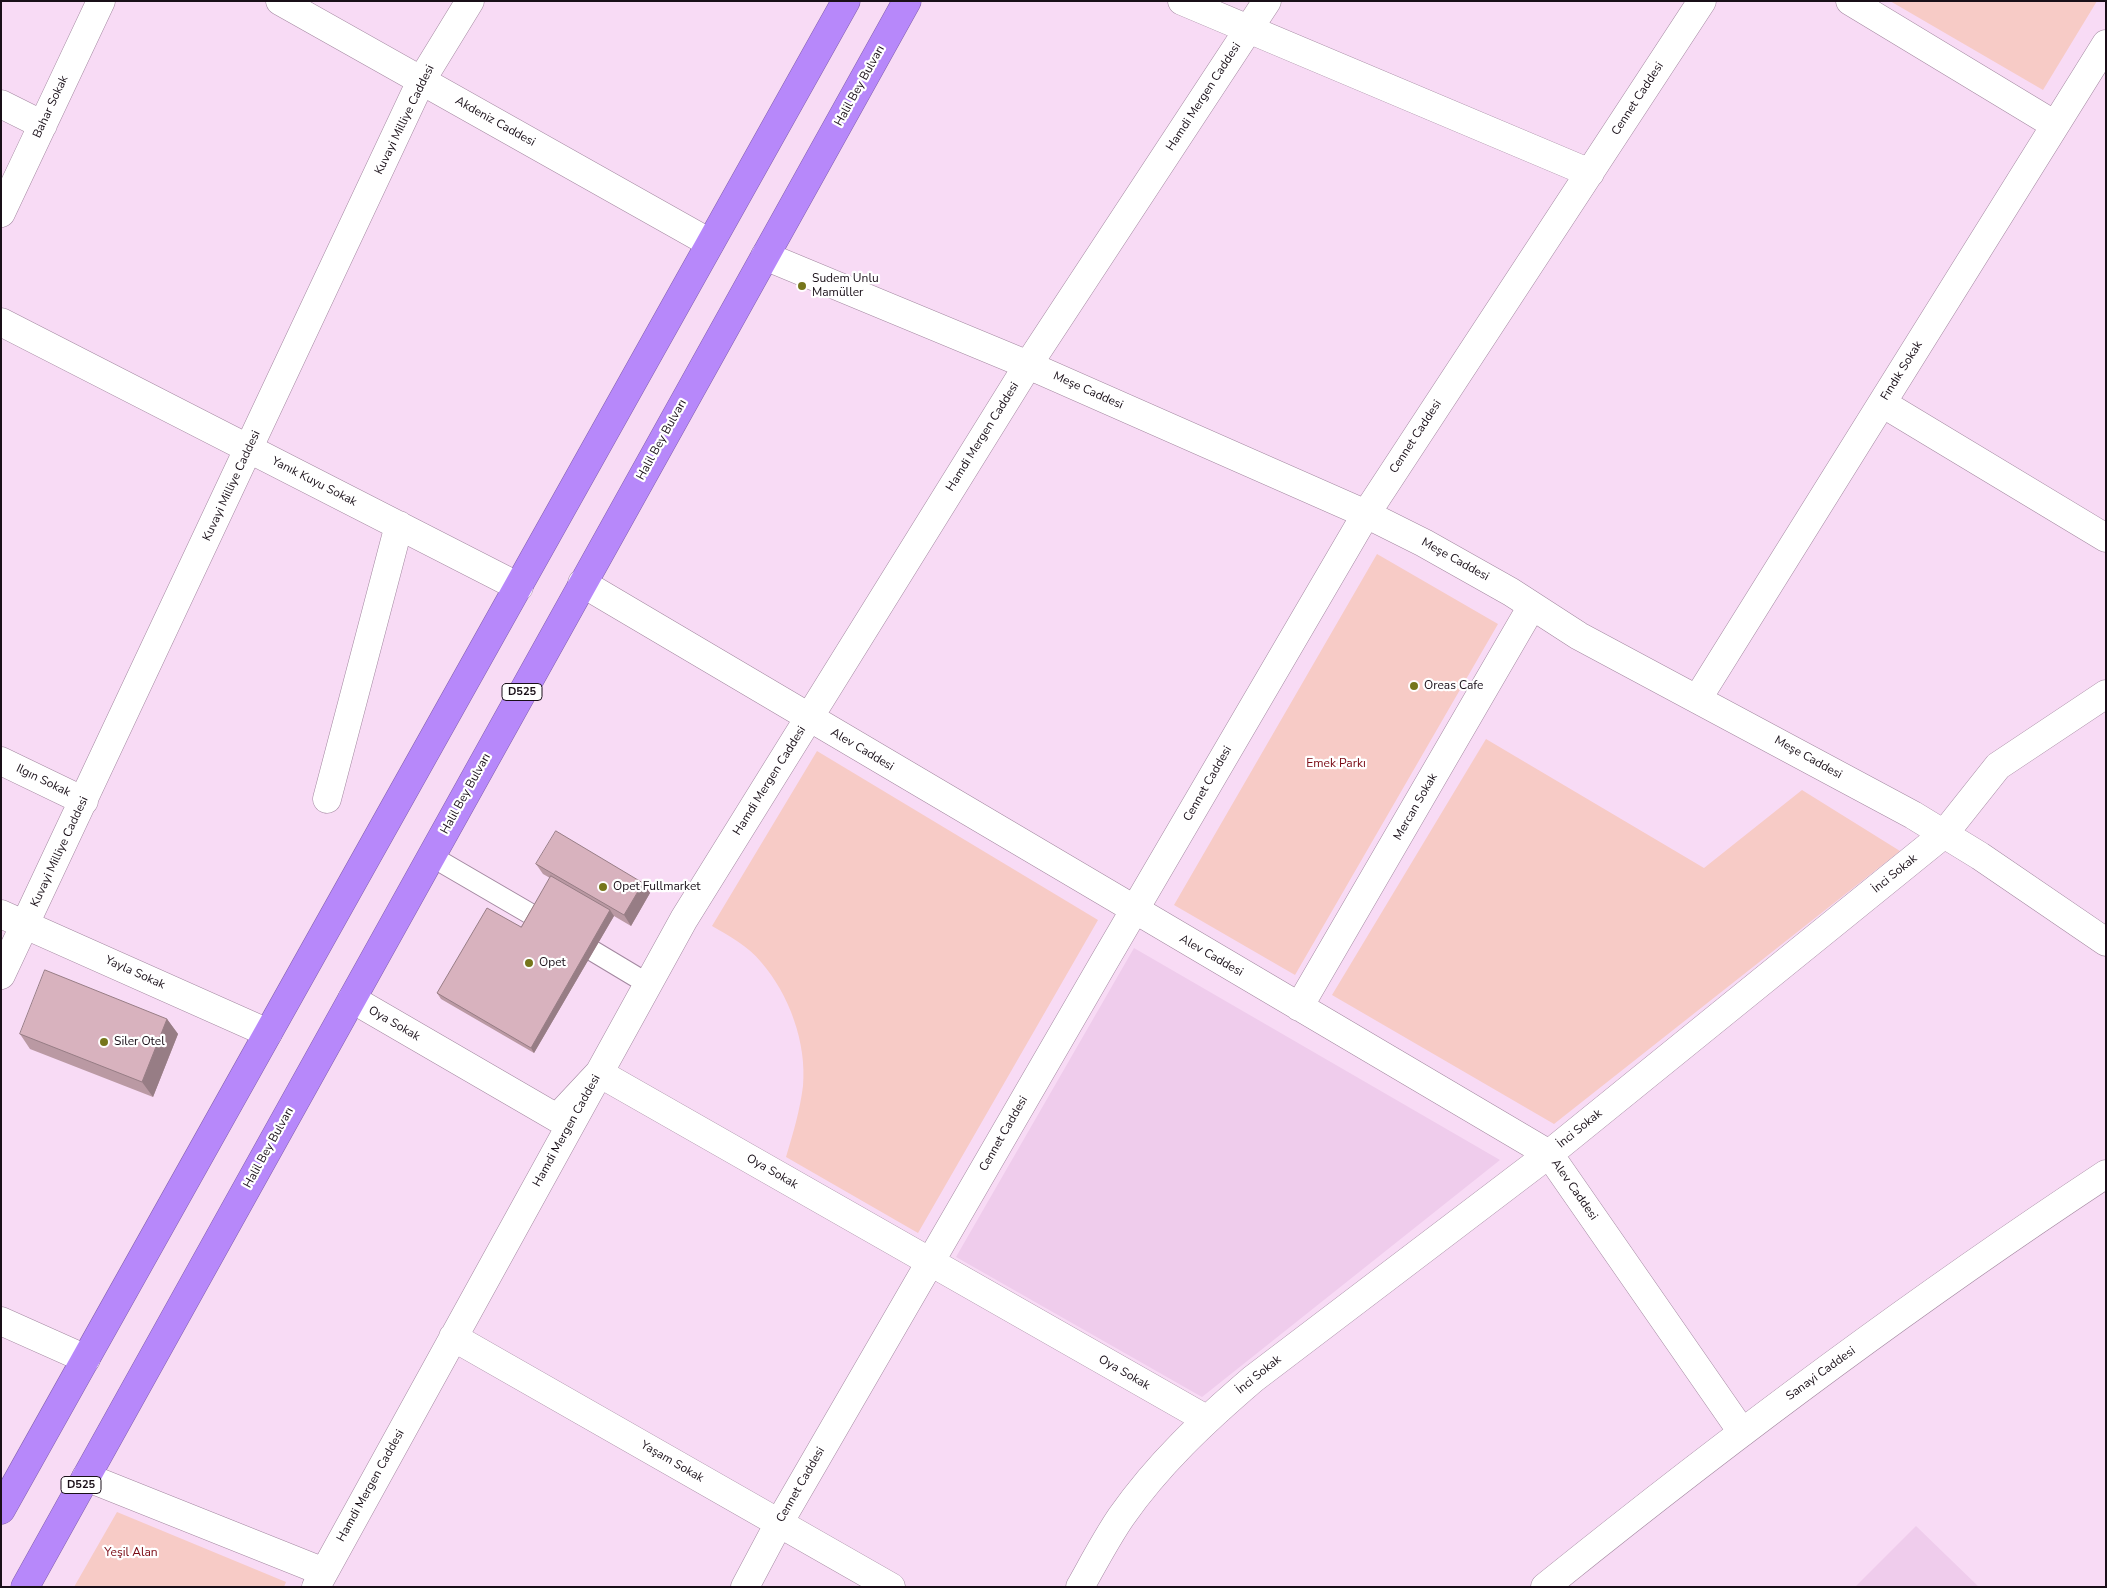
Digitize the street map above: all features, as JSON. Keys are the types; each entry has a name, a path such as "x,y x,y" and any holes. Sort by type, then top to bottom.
{"highway":[{"path":"1,1510 846,1"},
{"name":"Halil Bey Bulvarı","path":"25,1587 907,1"}],"street":[{"name":"Bahar Sokak","path":"1,213 101,1"},
{"name":"Akdeniz Caddesi","path":"280,1 710,243"},
{"name":"Kuvayi Milliye Caddesi","path":"1,975 13,919 84,801 421,81 470,1"},
{"path":"1182,1 1590,173"},
{"name":"Hamdi Mergen Caddesi","path":"320,1580 684,918 1028,365 1267,1"},
{"name":"Cennet Caddesi","path":"745,1587 930,1262 1366,514 1702,1"},
{"path":"1850,1 2055,125"},
{"name":"Fındık Sokak","path":"1698,698 2106,44"},
{"path":"1,104 43,125"},
{"name":"Meşe Caddesi","path":"765,256 1028,365 1366,514 1469,567 1586,640 1698,698 1944,834 1980,856 2106,942"},
{"name":"Yanık Kuyu Sokak","path":"1,322 519,587"},
{"path":"1882,404 2106,538"},
{"path":"327,799 399,526"},
{"name":"Alev Caddesi","path":"582,583 1549,1154 1742,1432"},
{"name":"Mercan Sokak","path":"1299,1007 1532,606"},
{"name":"İnci Sokak","path":"1080,1587 1120,1519 1142,1489 1206,1419 1267,1368 1549,1154 1944,834 1998,766 2106,694"},
{"name":"Ilgın Sokak","path":"1,761 84,801"},
{"name":"Yayla Sokak","path":"13,919 268,1033"},
{"name":"Oya Sokak","path":"352,999 557,1118 599,1073 1206,1419"},
{"name":"Sanayi Caddesi","path":"1545,1587 1801,1387 2017,1232 2106,1174"},
{"path":"1,1321 86,1359"},
{"name":"Yaşam Sokak","path":"453,1337 891,1587"},
{"path":"86,1477 320,1580"}],"lane":[{"path":"431,856 534,916"},
{"path":"593,951 648,984"}],"shaded area":[{"path":"1134,948 1500,1160 1202,1397 956,1257"},
{"path":"1916,1526 1979,1587 1855,1587"}],"green space":[{"path":"1890,1 2097,1 2043,90"},
{"name":"Emek Parkı","path":"1377,554 1498,624 1295,975 1174,905"},
{"path":"1486,739 1704,868 1802,790 1900,851 1554,1124 1332,995"},
{"path":"817,751 1098,920 918,1233 786,1157 794,1131 803,1086 802,1053 794,1020 780,989 756,956 744,946 712,926"},
{"name":"Yeşil Alan","path":"117,1512 286,1582 284,1587 74,1587"}],"building":[{"name":"Opet Fullmarket","path":"556,831 643,883 624,915 536,864"},
{"path":"551,876 610,910 531,1048 437,993 487,908 521,927"},
{"name":"Siler Otel","path":"45,970 167,1019 142,1082 20,1034"}],"place":[{"name":"Sudem Unlu Mamüller","path":"802,286"},
{"name":"Oreas Cafe","path":"1414,686"},
{"name":"Opet Fullmarket","path":"603,887"},
{"name":"Opet","path":"529,963"},
{"name":"Siler Otel","path":"104,1042"}]}
